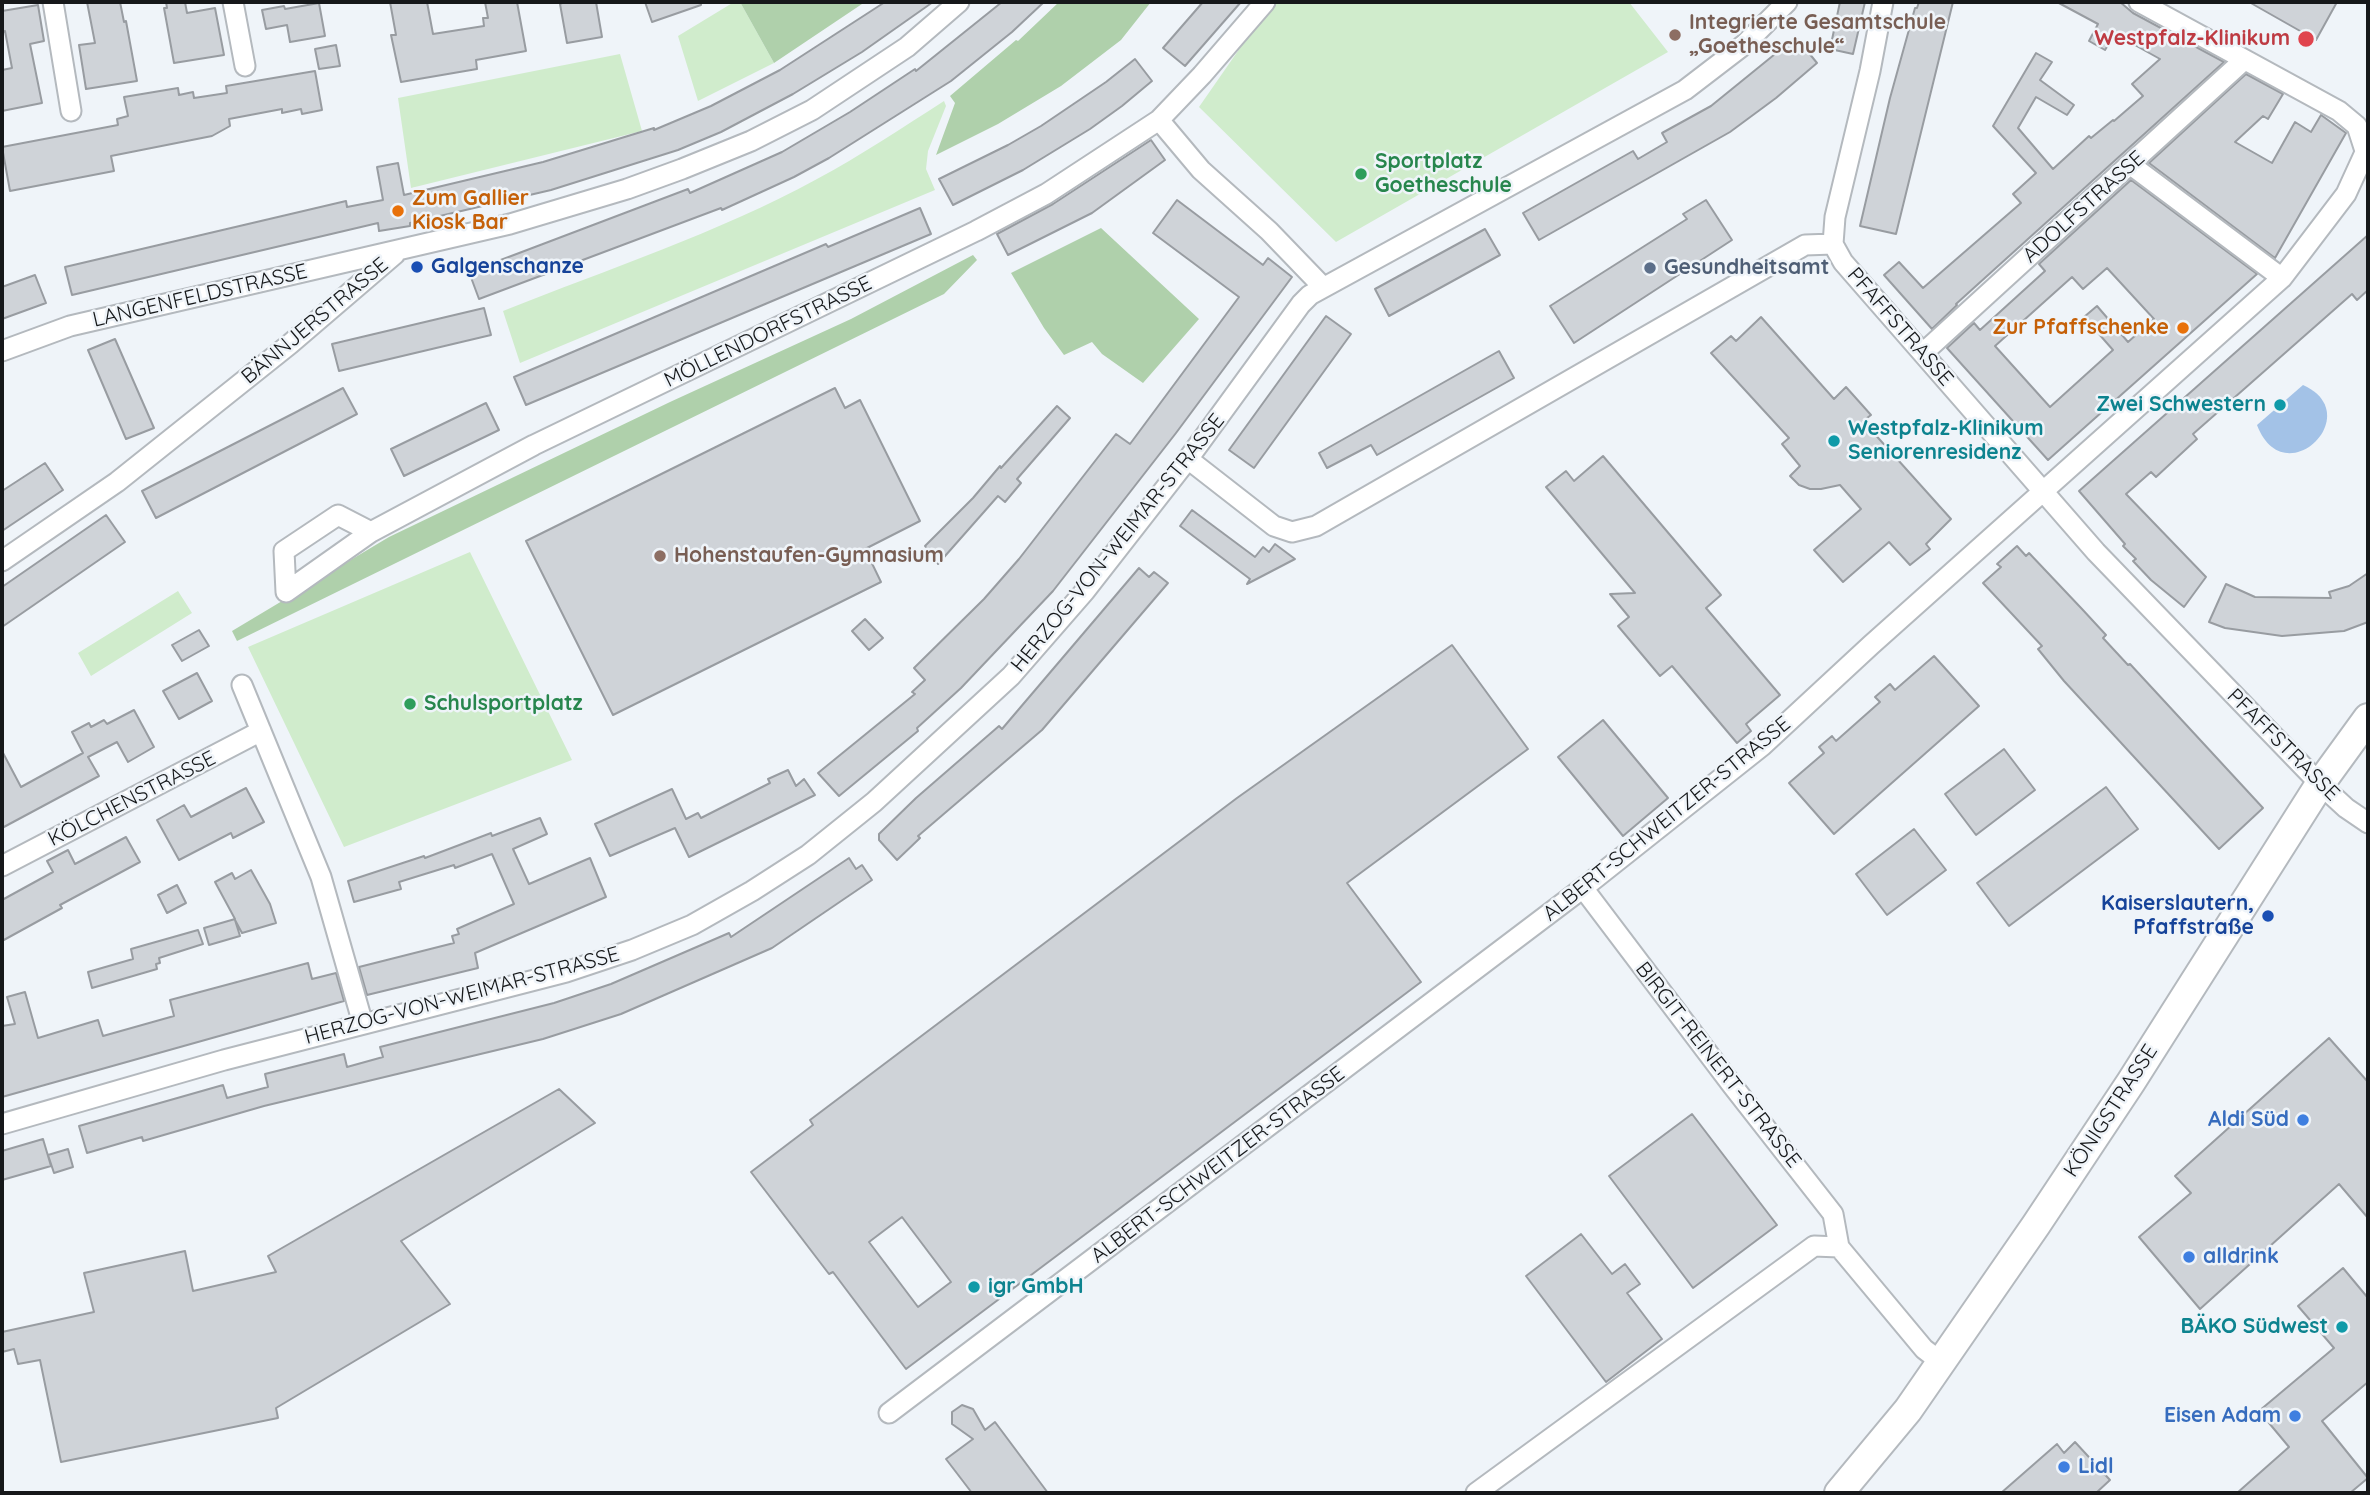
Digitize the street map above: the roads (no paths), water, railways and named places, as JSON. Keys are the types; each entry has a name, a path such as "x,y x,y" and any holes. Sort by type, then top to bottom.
{"main road":[{"name":"KÖNIGSTRASSE","path":"1839,1493 1908,1410 1941,1362 2124,1093 2320,784 2368,718"}],"street":[{"path":"53,2 71,111"},
{"path":"233,2 245,66"},
{"name":"BÄNNJERSTRASSE","path":"2,561 117,482 290,344 400,250 510,224 616,192 751,141 812,110 867,76 918,39 959,2"},
{"name":"MÖLLENDORFSTRASSE","path":"371,532 338,515 284,551 286,592 371,532 534,444 976,231 1046,194 1159,120 1265,2"},
{"name":"HERZOG-VON-WEIMAR-STRASSE","path":"2,1124 184,1071 566,972 632,950 692,925 752,891 808,855 874,802 1011,676 1085,591 1188,459 1301,304 1323,287 1685,90 1745,44 1787,2"},
{"path":"1188,459 1274,526 1292,532 1316,526 1805,246 1833,244 1835,217 1870,71 1883,2"},
{"path":"2139,2 2339,111 2357,126 2367,153"},
{"name":"ADOLFSTRASSE","path":"1923,353 2244,60"},
{"path":"1159,120 1201,170 1269,231 1323,287"},
{"name":"ALBERT-SCHWEITZER-STRASSE","path":"890,1413 1583,888 1762,746 2282,278 2346,194 2367,153"},
{"path":"2131,165 2282,278"},
{"name":"PFAFFSTRASSE","path":"1833,244 1843,262 2096,552 2320,784 2346,808 2368,823"},
{"name":"LANGENFELDSTRASSE","path":"2,351 71,326 400,250"},
{"path":"242,685 321,877 363,1024"},
{"name":"KÖLCHENSTRASSE","path":"2,866 261,731"},
{"name":"BIRGIT-REINERT-STRASSE","path":"1583,888 1732,1086 1833,1213 1839,1247 1924,1349 1941,1362"},
{"path":"1476,1493 1814,1246 1839,1247"}],"water":[{"path":"2303,385 2321,398 2327,413 2324,429 2314,442 2301,451 2285,453 2269,445 2257,425"}],"place":[{"name":"Integrierte Gesamtschule „Goetheschule“","path":"1675,35"},
{"name":"Westpfalz-Klinikum","path":"2306,39"},
{"name":"Sportplatz Goetheschule","path":"1361,174"},
{"name":"Zum Gallier Kiosk Bar","path":"398,211"},
{"name":"Galgenschanze","path":"417,267"},
{"name":"Gesundheitsamt","path":"1650,268"},
{"name":"Zur Pfaffschenke","path":"2183,328"},
{"name":"Zwei Schwestern","path":"2280,405"},
{"name":"Westpfalz-Klinikum Seniorenresidenz","path":"1834,441"},
{"name":"Hohenstaufen-Gymnasium","path":"660,556"},
{"name":"Schulsportplatz","path":"410,704"},
{"name":"Kaiserslautern, Pfaffstraße","path":"2268,916"},
{"name":"Aldi Süd","path":"2303,1120"},
{"name":"alldrink","path":"2189,1257"},
{"name":"igr GmbH","path":"974,1287"},
{"name":"BÄKO Südwest","path":"2342,1327"},
{"name":"Eisen Adam","path":"2295,1416"},
{"name":"Lidl","path":"2064,1467"}]}
